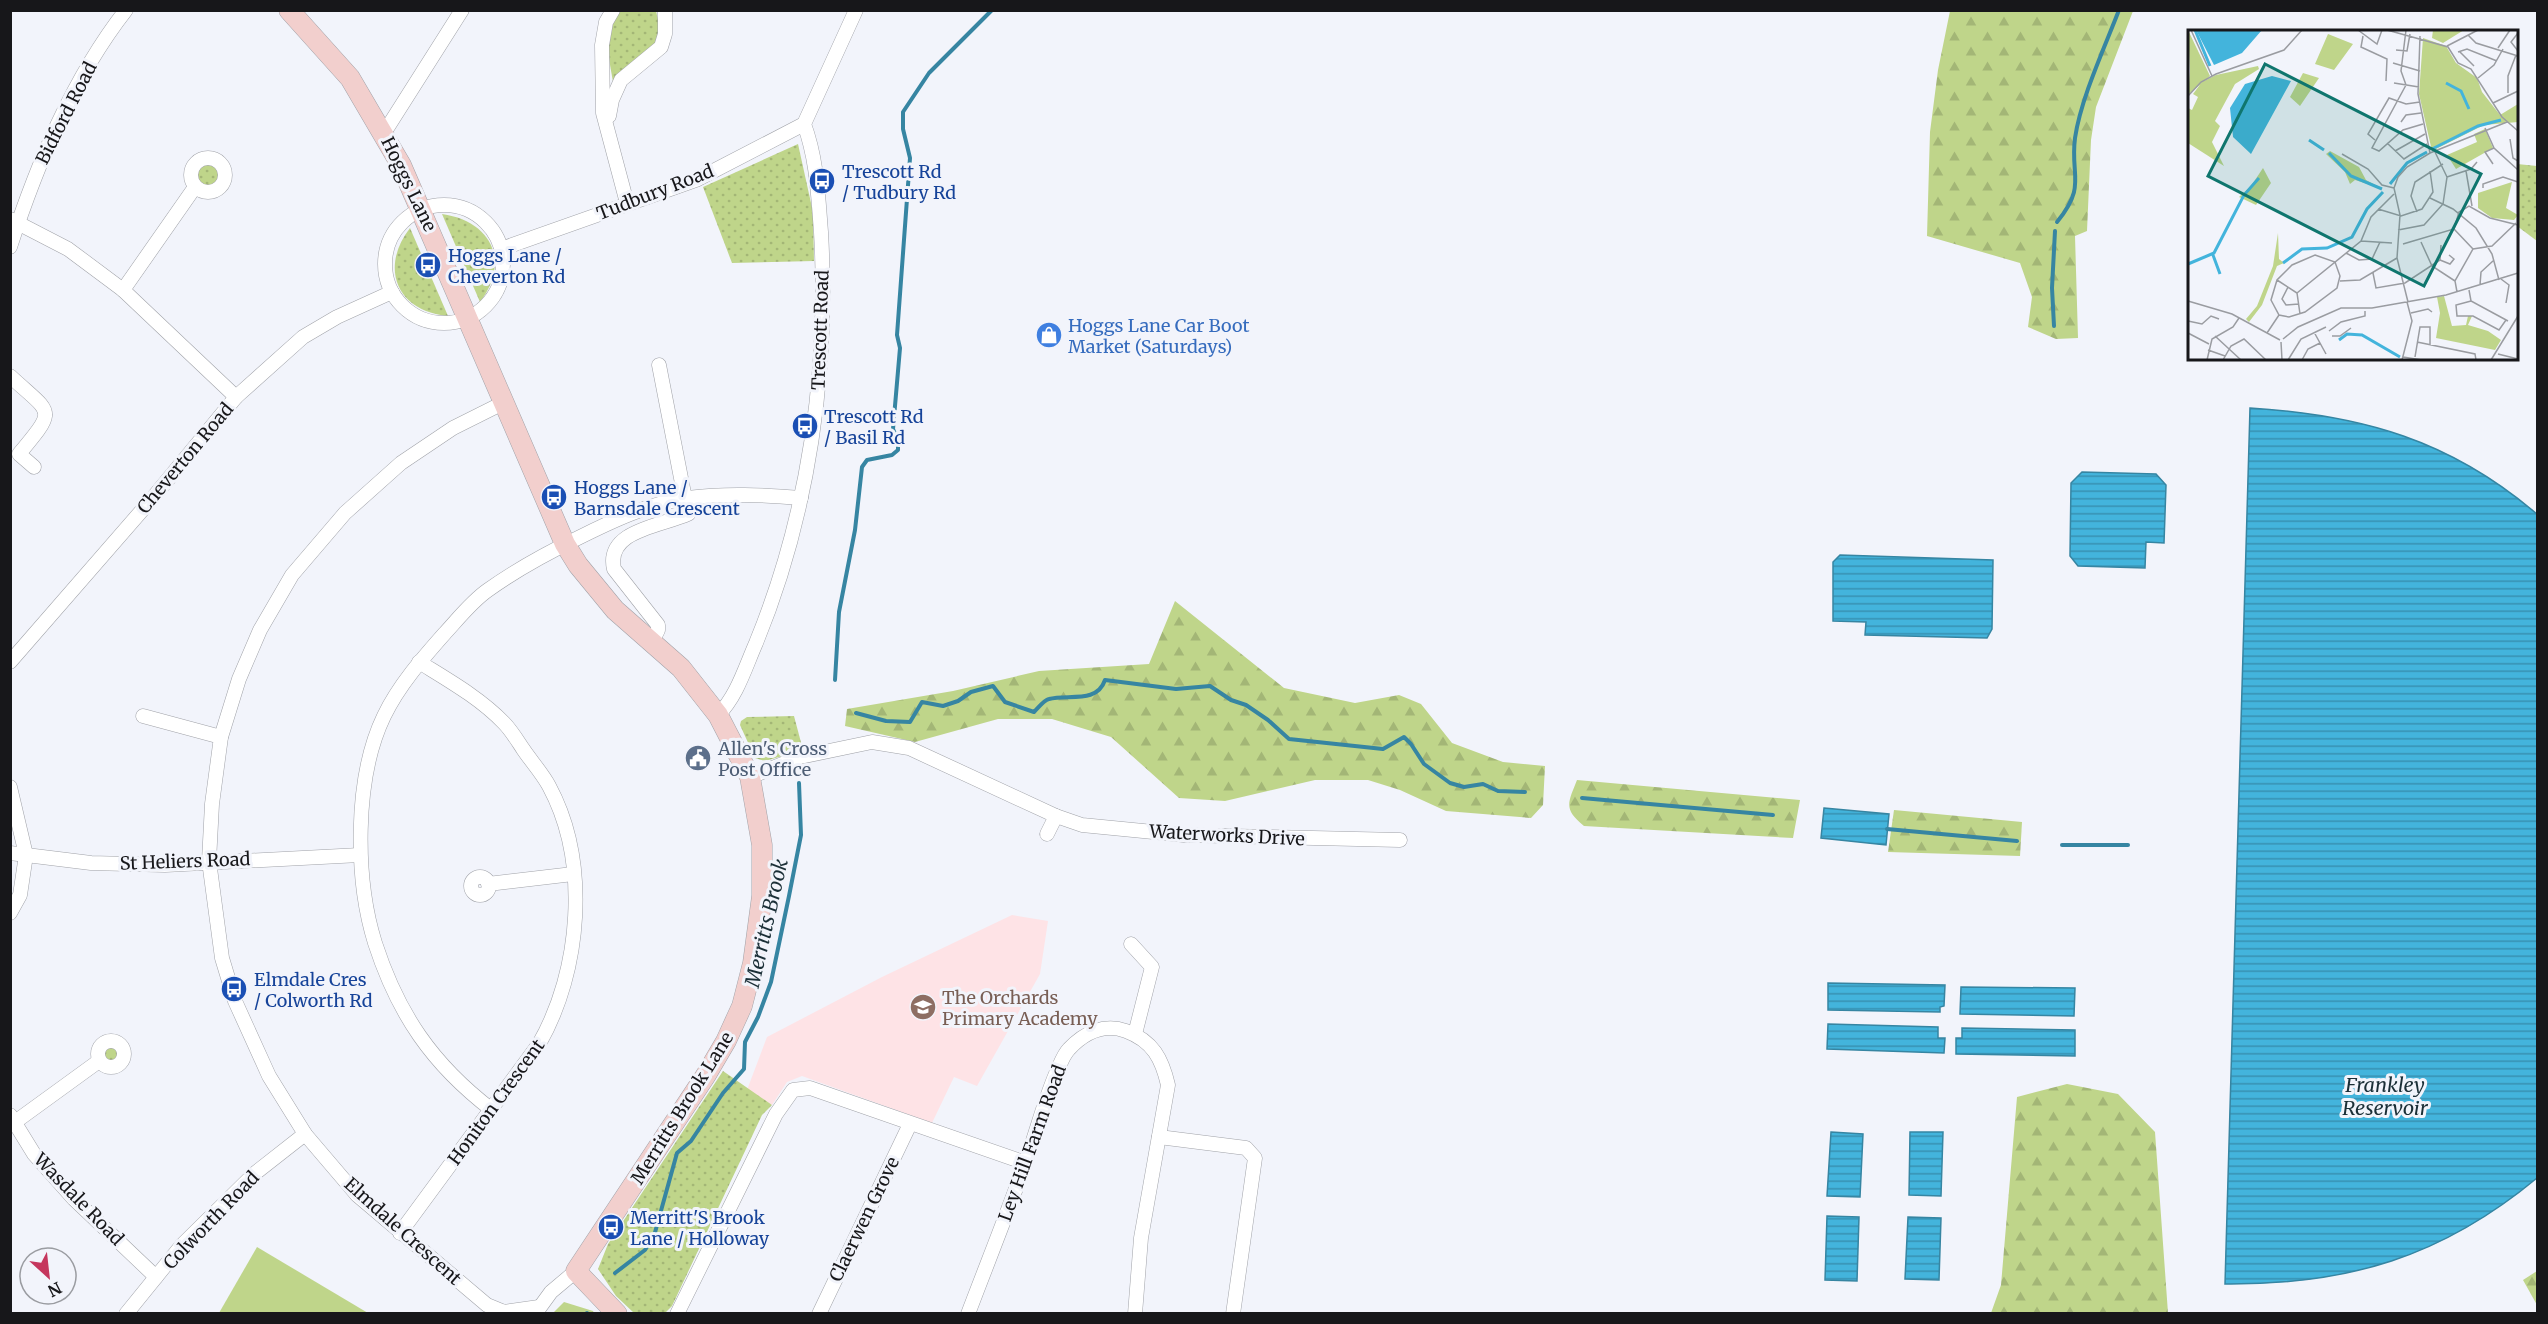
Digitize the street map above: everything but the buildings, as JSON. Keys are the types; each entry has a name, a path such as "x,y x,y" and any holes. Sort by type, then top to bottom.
{"street":[{"name":"Bidford Road","path":"10,247 15,220 36,171 94,58 126,10"},
{"name":"Hoggs Lane","path":"289,10 350,78 384,133 422,209 565,544"},
{"path":"384,133 462,10"},
{"path":"613,10 606,22 602,45 603,113 627,203"},
{"path":"607,127 612,100 621,80 661,47 665,10"},
{"path":"804,124 856,10"},
{"name":"Tudbury Road","path":"501,249 696,180 804,124"},
{"name":"Trescott Road","path":"718,715 730,703 769,611 801,498 819,392 823,263 816,167 812,144 804,124"},
{"path":"123,290 195,187"},
{"path":"450,205 473,212 490,226 501,249 503,267 500,284 490,302 468,318 451,323 423,320 401,305 392,292 384,263 388,243 400,224 422,209 450,205"},
{"path":"15,220 68,249 123,290 236,397"},
{"name":"Cheverton Road","path":"10,662 151,501 236,397 303,337 337,317 392,292"},
{"path":"652,642 658,625 614,569 612,560 616,545 628,536 688,514 658,365"},
{"path":"10,376 42,404 46,413 45,422 15,458 34,467"},
{"name":"Elmdale Crescent","path":"505,402 453,428 401,463 345,513 300,567 260,630 239,679 221,737 212,804 209,861 222,958 235,1001 269,1076 305,1134 357,1195 489,1309 504,1312 537,1310"},
{"path":"492,1110 468,1092 441,1065 422,1041 393,994 370,926 363,893 360,855 367,767 383,718 400,688 419,662 486,591 565,544 623,516 686,498 749,494 801,498"},
{"name":"Merritts Brook Lane","path":"537,1310 551,1292 576,1271 706,1075 726,1041 742,1006 753,963 762,896 762,845 750,777 718,715 681,668 615,610 578,565 565,544"},
{"name":"Honiton Crescent","path":"400,1233 492,1110 551,1024 567,974 576,929 571,851 560,810 549,785 504,723 468,692 419,662"},
{"path":"143,716 221,737"},
{"name":"Waterworks Drive","path":"750,777 800,757 872,742 909,748 1056,816 1082,825 1184,835 1400,840"},
{"path":"10,787 26,855 20,895 10,913"},
{"path":"1047,834 1056,816"},
{"name":"St Heliers Road","path":"10,853 91,863 165,865 360,855"},
{"path":"488,884 573,874"},
{"path":"1131,944 1152,967 1135,1034 1150,1046 1163,1063 1168,1085 1141,1238 1135,1314"},
{"name":"Ley Hill Farm Road","path":"968,1314 1026,1163 1049,1090 1067,1050 1083,1037 1100,1028 1119,1029 1135,1034"},
{"path":"13,1118 99,1061"},
{"path":"677,1314 776,1114 793,1090 810,1088 1026,1163"},
{"name":"Wasdale Road","path":"13,1118 34,1154 74,1199 156,1277"},
{"name":"Claerwen Grove","path":"819,1314 910,1124"},
{"name":"Colworth Road","path":"126,1314 182,1245 254,1173 305,1134"},
{"path":"1159,1137 1246,1148 1255,1158 1233,1314"},
{"path":"576,1271 617,1314"}],"shaded area":[{"name":"The Orchards Primary Academy","path":"1012,915 1048,921 1040,974 977,1086 954,1077 932,1123 802,1076 787,1082 772,1105 747,1090 767,1037 882,977"}],"green space":[{"path":"617,11 656,11 660,28 654,49 613,82 609,59 608,23"},
{"path":"1950,11 2133,11 2096,107 2091,140 2087,231 2075,236 2078,338 2056,339 2028,327 2032,297 2020,263 1927,236 1930,132 1938,70"},
{"path":"798,144 813,212 814,261 732,263 703,187"},
{"path":"208,164 213,165 219,171 219,181 213,187 208,188 203,187 197,181 196,176 197,171 203,165"},
{"path":"2518,164 2537,166 2537,241 2518,227"},
{"path":"442,214 459,218 473,225 484,234 491,245 495,258 494,272 489,287 480,302"},
{"path":"410,228 448,316 430,313 416,306 405,297 398,286 395,272 396,258 401,243"},
{"path":"1175,601 1284,688 1355,703 1399,695 1421,704 1452,743 1503,762 1545,766 1543,805 1531,818 1446,811 1400,790 1368,780 1315,780 1225,801 1179,798 1111,737 1052,719 998,719 915,742 845,726 847,709 953,691 1039,671 1149,664"},
{"path":"794,716 803,750 765,761 755,758 740,725 741,721 747,717"},
{"path":"1577,780 1800,800 1793,838 1584,826 1573,815 1569,805"},
{"path":"1894,810 2022,822 2020,856 1888,852"},
{"path":"111,1045 117,1048 120,1054 117,1060 111,1063 105,1060 102,1054 105,1048"},
{"path":"723,1071 772,1105 762,1115 672,1306 665,1313 634,1313 616,1296 598,1269 608,1244"},
{"path":"2067,1084 2118,1094 2155,1132 2168,1313 1991,1313 2001,1285 2017,1097"},
{"path":"257,1247 368,1313 219,1313"},
{"path":"2537,1271 2537,1305 2523,1280"},
{"path":"564,1302 593,1311 594,1313 553,1313"}],"water":[{"name":"Frankley Reservoir","path":"2250,408 2330,417 2403,436 2438,450 2472,468 2505,489 2538,515 2537,1178 2465,1228 2429,1247 2392,1261 2353,1272 2312,1279 2225,1284"},
{"path":"2082,472 2156,474 2166,485 2164,543 2146,542 2145,568 2078,566 2070,556 2071,483"},
{"path":"1840,555 1993,560 1992,629 1987,638 1865,635 1866,622 1833,621 1833,562"},
{"path":"1824,808 1889,814 1886,845 1821,838"},
{"path":"1828,983 1945,985 1944,1006 1940,1007 1940,1012 1828,1010"},
{"path":"1961,987 2075,988 2074,1016 1960,1014"},
{"path":"1828,1024 1938,1027 1938,1038 1945,1038 1944,1053 1827,1049"},
{"path":"1962,1028 2075,1030 2075,1056 1956,1054 1956,1038 1962,1038"},
{"path":"1831,1132 1863,1134 1860,1197 1827,1196"},
{"path":"1910,1132 1943,1132 1941,1196 1909,1195"},
{"path":"1827,1216 1859,1217 1857,1281 1825,1280"},
{"path":"1908,1217 1941,1218 1939,1280 1905,1279"}],"waterway":[{"path":"835,680 839,612 855,530 862,467 867,460 892,455 898,450 898,441 893,429 900,348 897,335 910,158 903,129 903,112 929,73 992,10"},
{"path":"2057,222 2072,199 2075,189 2075,138 2082,107 2119,10"},
{"path":"2054,326 2052,288 2055,231"},
{"path":"856,713 886,721 910,722 922,702 943,706 958,701 971,692 993,686 1005,702 1034,712 1049,699 1081,697 1096,692 1105,680 1176,689 1210,686 1231,700 1246,705 1268,720 1289,739 1383,749 1404,737 1424,764 1450,783 1464,787 1483,784 1498,791 1525,792"},
{"name":"Merritts Brook","path":"615,1273 645,1250 654,1236 677,1153 691,1141 723,1093 744,1069 745,1042 758,1017 771,982 801,835 799,783"},
{"path":"1582,798 1773,815"},
{"path":"1887,829 2017,841"},
{"path":"2062,845 2128,845"}],"place":[{"name":"Trescott Rd / Tudbury Rd","path":"822,181"},
{"name":"Hoggs Lane / Cheverton Rd","path":"428,265"},
{"name":"Hoggs Lane Car Boot Market (Saturdays)","path":"1049,335"},
{"name":"Trescott Rd / Basil Rd","path":"805,426"},
{"name":"Hoggs Lane / Barnsdale Crescent","path":"554,497"},
{"name":"Allen's Cross Post Office","path":"698,758"},
{"name":"Elmdale Cres / Colworth Rd","path":"234,989"},
{"name":"The Orchards Primary Academy","path":"923,1007"},
{"name":"Merritt'S Brook Lane / Holloway","path":"611,1227"}]}
